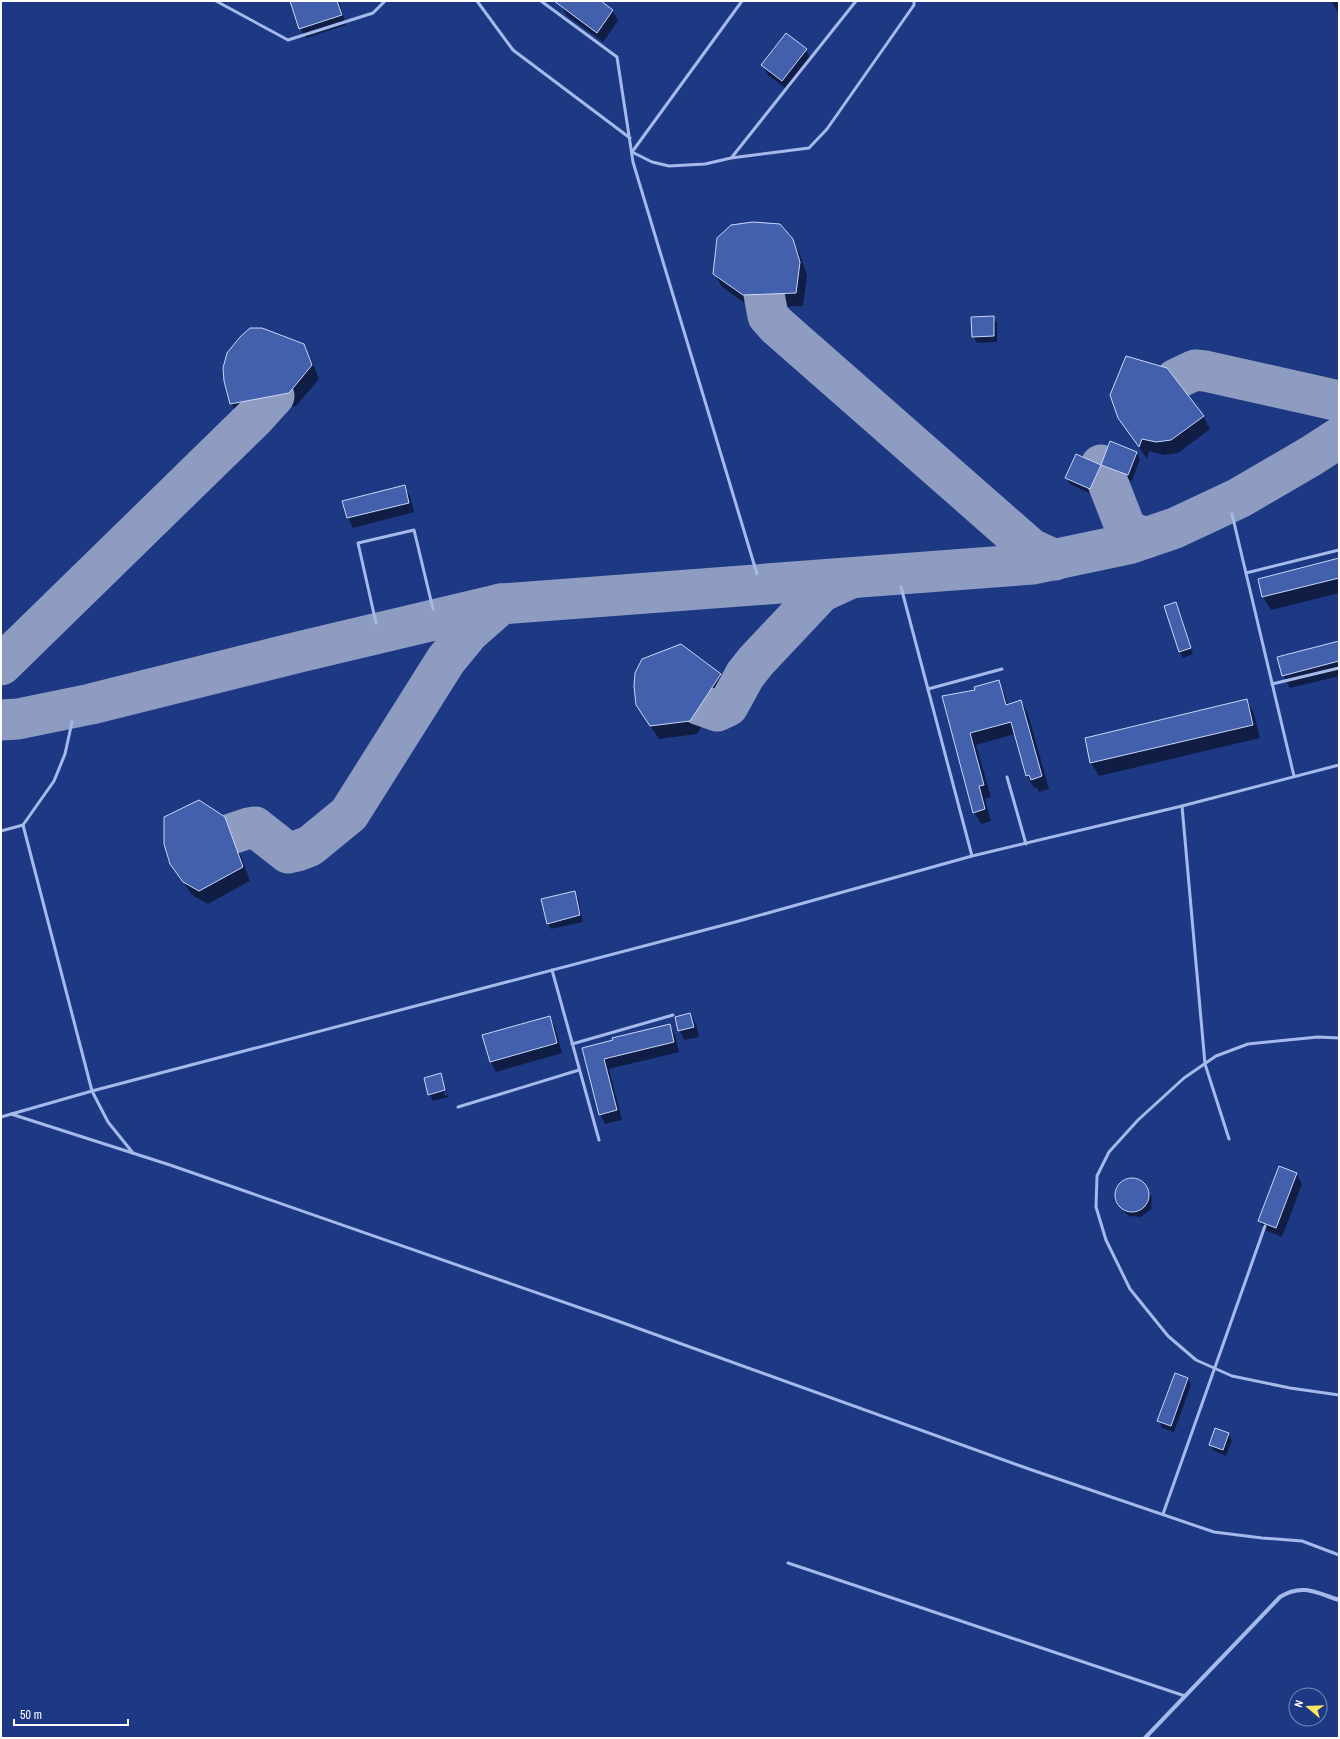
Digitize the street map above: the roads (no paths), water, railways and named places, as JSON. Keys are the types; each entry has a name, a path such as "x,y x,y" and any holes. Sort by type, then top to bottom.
{"street":[{"path":"1145,1738 1280,1597 1289,1591 1308,1590 1339,1600"}],"lane":[{"path":"216,1 288,40 373,13 385,1"},
{"path":"477,1 513,50 630,138"},
{"path":"541,1 617,57 633,162 757,574"},
{"path":"632,152 742,1"},
{"path":"731,158 856,1"},
{"path":"632,152 652,162 669,166 705,164 731,158 809,148 828,130 914,4 914,1"},
{"path":"1232,514 1294,776"},
{"path":"376,622 358,543 414,530 433,609"},
{"path":"1246,573 1339,550"},
{"path":"901,587 972,856"},
{"path":"1272,684 1339,668"},
{"path":"928,689 1002,669"},
{"path":"1,831 23,825 54,781 64,754 72,722"},
{"path":"1,1117 92,1091 740,921 972,856 1182,806 1339,764"},
{"path":"1007,777 1026,844"},
{"path":"1182,806 1205,1064 1229,1139"},
{"path":"23,825 92,1091 108,1122 133,1153"},
{"path":"552,970 599,1140"},
{"path":"572,1044 674,1015"},
{"path":"1339,1038 1318,1037 1248,1044 1216,1056 1184,1078 1149,1110 1109,1152 1098,1176 1096,1207 1106,1240 1130,1289 1168,1336 1196,1360 1232,1376 1268,1384 1339,1395"},
{"path":"458,1107 579,1070"},
{"path":"11,1114 133,1153 608,1318 1029,1469 1214,1532 1302,1541 1339,1555"},
{"path":"1163,1514 1265,1226"},
{"path":"788,1563 1185,1696"}]}
